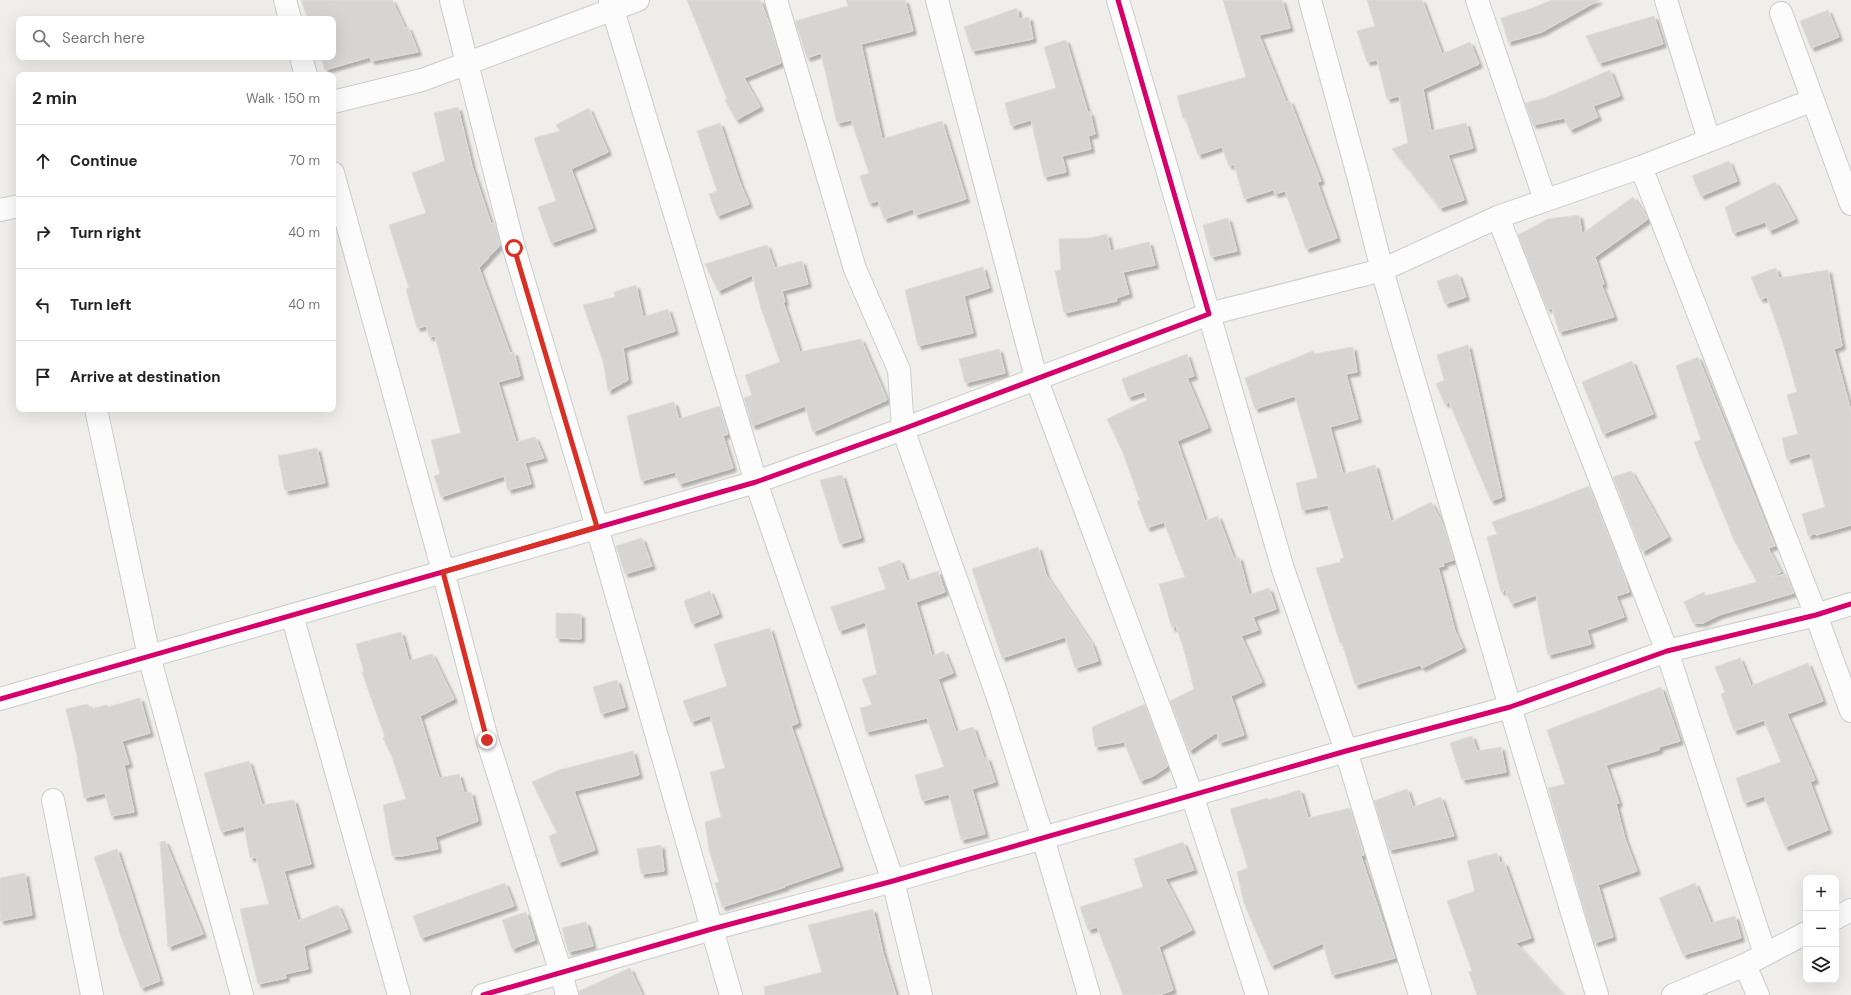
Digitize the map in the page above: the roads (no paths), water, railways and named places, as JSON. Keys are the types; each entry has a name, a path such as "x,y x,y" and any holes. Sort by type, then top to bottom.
{"street":[{"path":"285,0 289,16"},
{"path":"451,0 514,248 597,527 731,995"},
{"path":"336,101 422,80 611,4 638,0"},
{"path":"776,0 855,269 900,370 903,429 998,695 1043,838 1089,995"},
{"path":"938,0 1036,378 1192,795 1257,995"},
{"path":"1118,0 1283,569 1346,751 1420,995"},
{"path":"1310,0 1359,179 1382,270 1510,707 1597,995"},
{"path":"1477,0 1545,200"},
{"path":"1666,0 1709,140"},
{"path":"611,4 756,482 893,881 921,995"},
{"path":"1781,13 1851,204"},
{"path":"302,60 305,72"},
{"path":"0,699 756,482 903,429 1208,314 1382,270 1498,217 1641,167 1813,100"},
{"path":"1641,167 1816,615 1851,711"},
{"path":"336,184 443,572 487,740 561,973 566,995"},
{"path":"0,210 16,207"},
{"path":"1498,217 1667,651 1765,954"},
{"path":"97,412 149,656 242,995"},
{"path":"483,995 712,929 893,881 1346,751 1510,707 1667,651 1816,615 1851,604"},
{"path":"292,615 398,995"},
{"path":"53,800 92,995"},
{"path":"1839,916 1851,910"},
{"path":"1673,995 1745,965 1803,935"},
{"path":"1745,965 1758,995"}]}
